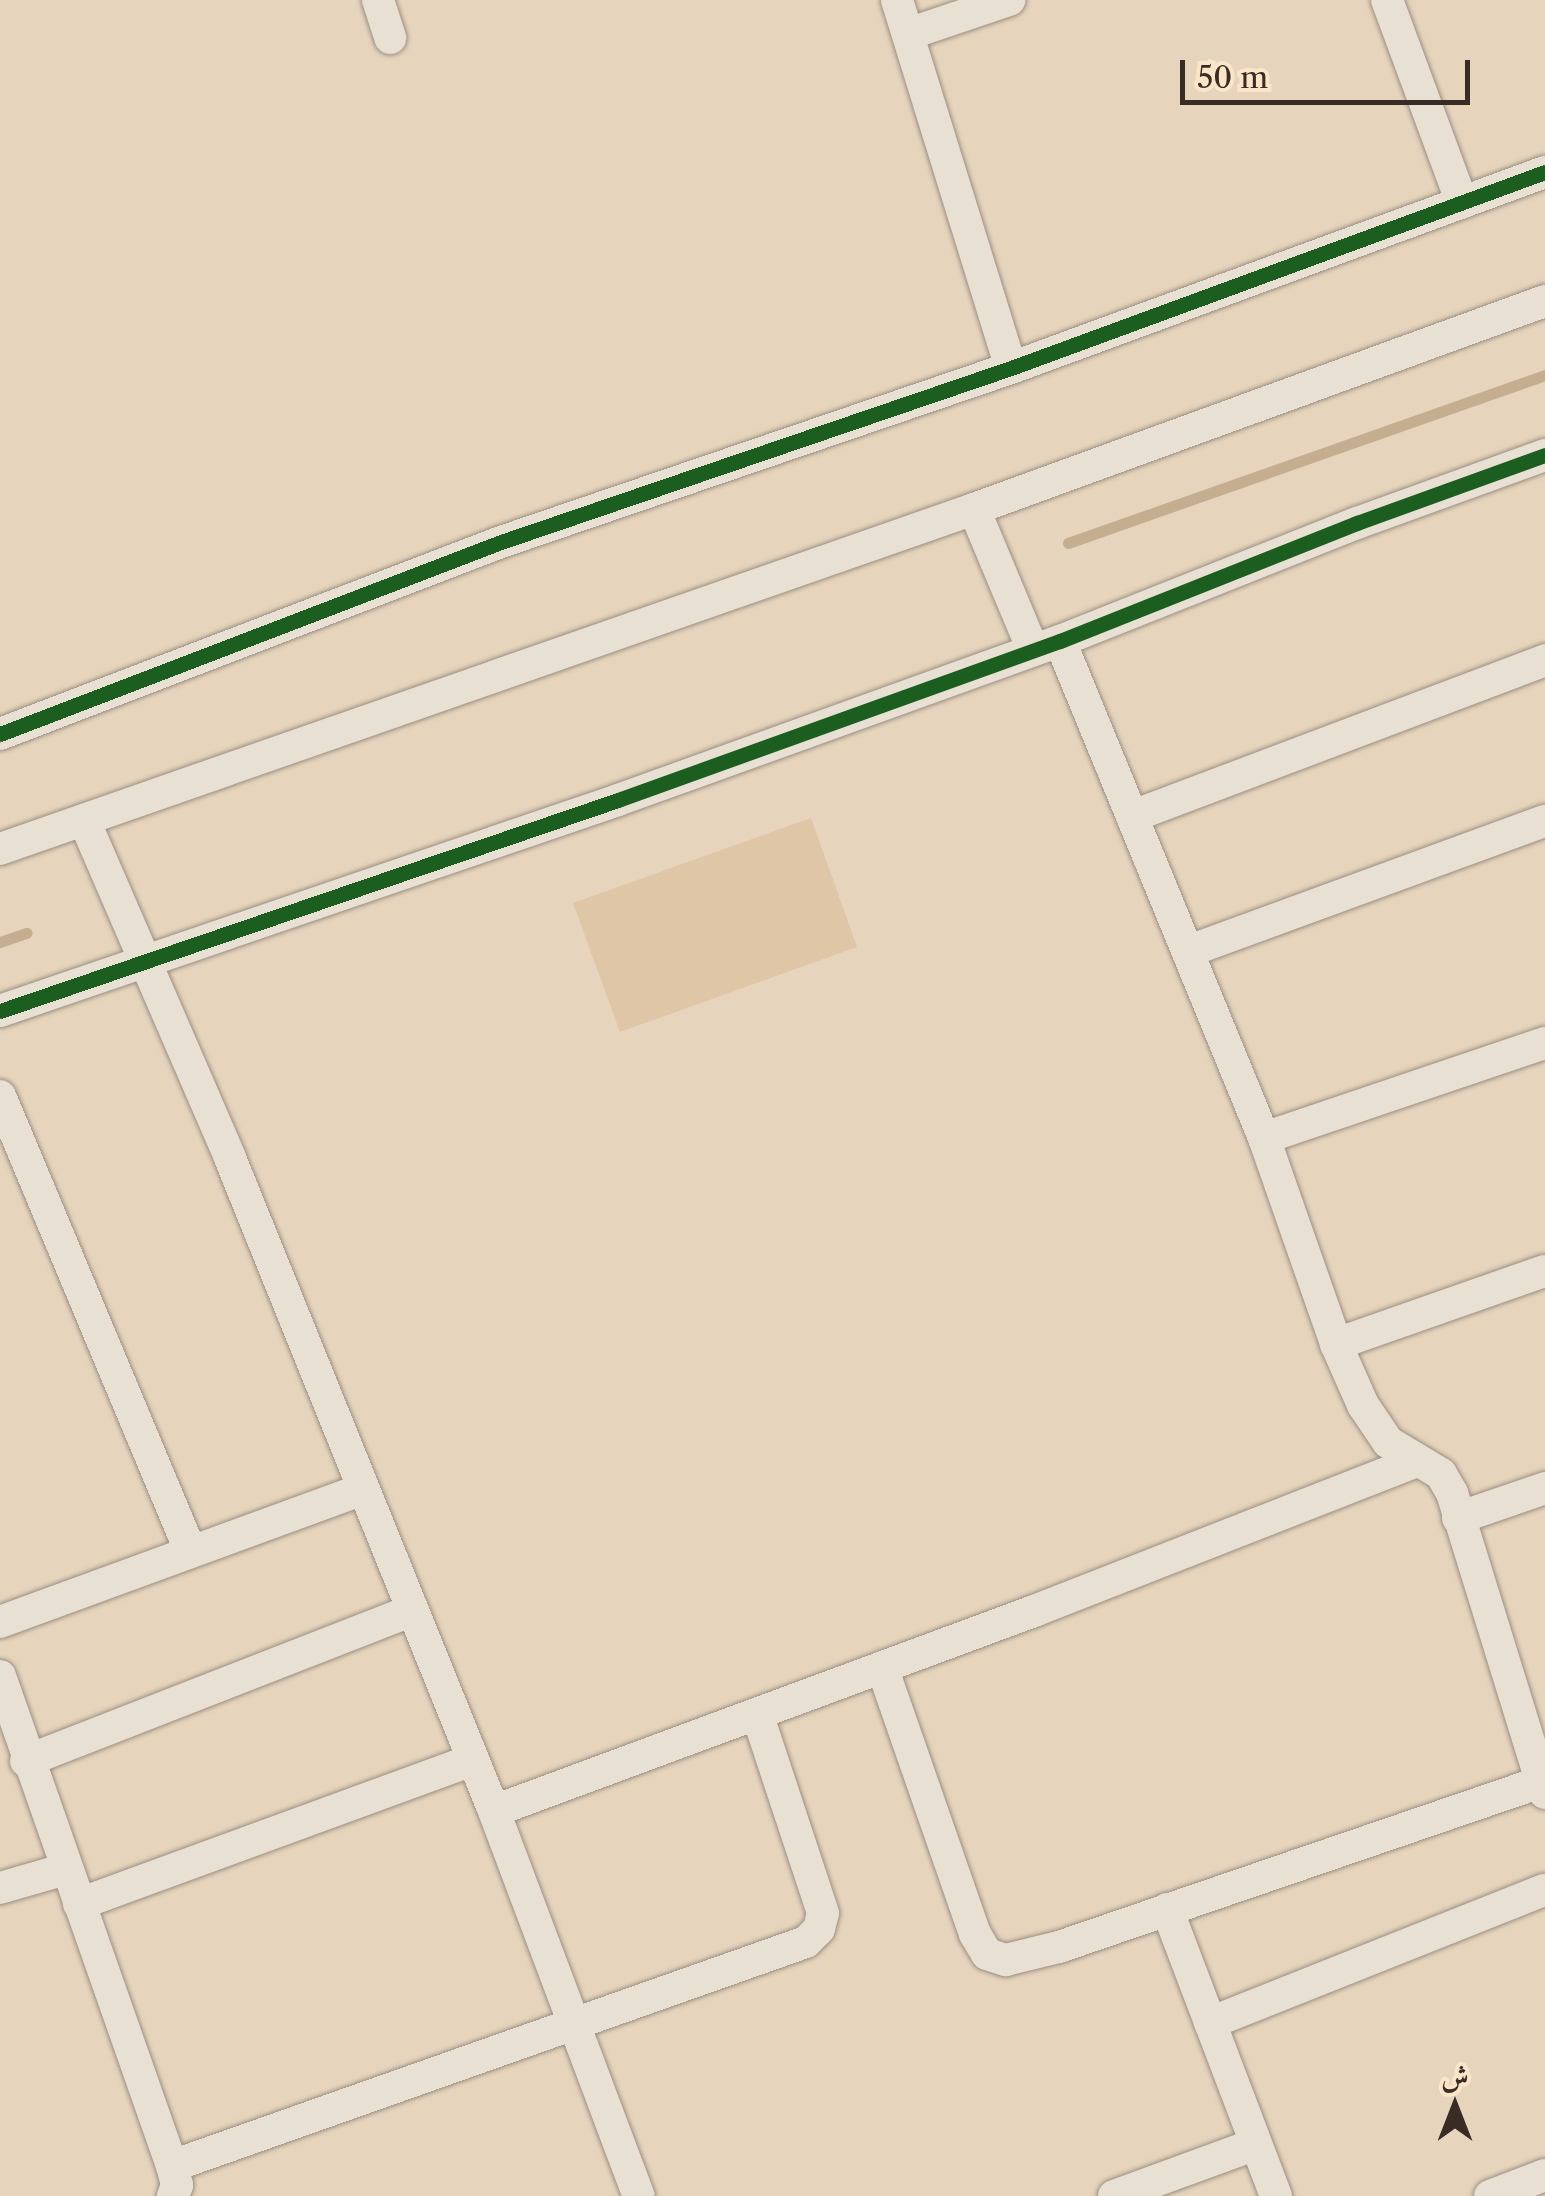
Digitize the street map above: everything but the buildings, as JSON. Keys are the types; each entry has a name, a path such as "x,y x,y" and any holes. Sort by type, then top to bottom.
{"street":[{"path":"378,0 390,38"},
{"path":"897,0 1010,368"},
{"path":"908,34 1009,0"},
{"path":"1386,0 1462,203"},
{"path":"0,734 501,542 1010,368 1545,172"},
{"path":"0,849 980,522 1545,301"},
{"path":"0,1011 618,800 1545,455"},
{"path":"882,1667 975,1934 987,1954 1006,1960 1059,1947 1543,1788 1441,1474 1388,1442 1363,1405 1336,1344 1264,1138 1133,816 980,522"},
{"path":"1133,816 1545,660"},
{"path":"84,820 146,962 494,1811 639,2196"},
{"path":"1188,951 1545,820"},
{"path":"1264,1138 1545,1043"},
{"path":"0,1096 191,1552"},
{"path":"1336,1344 1545,1270"},
{"path":"494,1811 882,1667 1416,1461"},
{"path":"1458,1518 1545,1488"},
{"path":"0,1622 363,1489"},
{"path":"26,1761 411,1611"},
{"path":"1,1681 173,2181 574,2024 806,1942 819,1929 822,1913 757,1714"},
{"path":"79,1904 473,1760"},
{"path":"0,1888 66,1870"},
{"path":"1210,2023 1545,1890"},
{"path":"1167,1909 1276,2196"},
{"path":"1114,2196 1256,2144"},
{"path":"1490,2196 1545,2175"}],"shaded area":[{"path":"811,818 857,947 620,1032 573,903"}],"waterway":[{"path":"1068,543 1545,375"},
{"path":"0,942 26,933"}],"cycle path":[{"path":"0,734 501,542 1011,368 1545,172"},
{"path":"0,1011 618,800 1060,641 1357,523 1545,455"}]}
